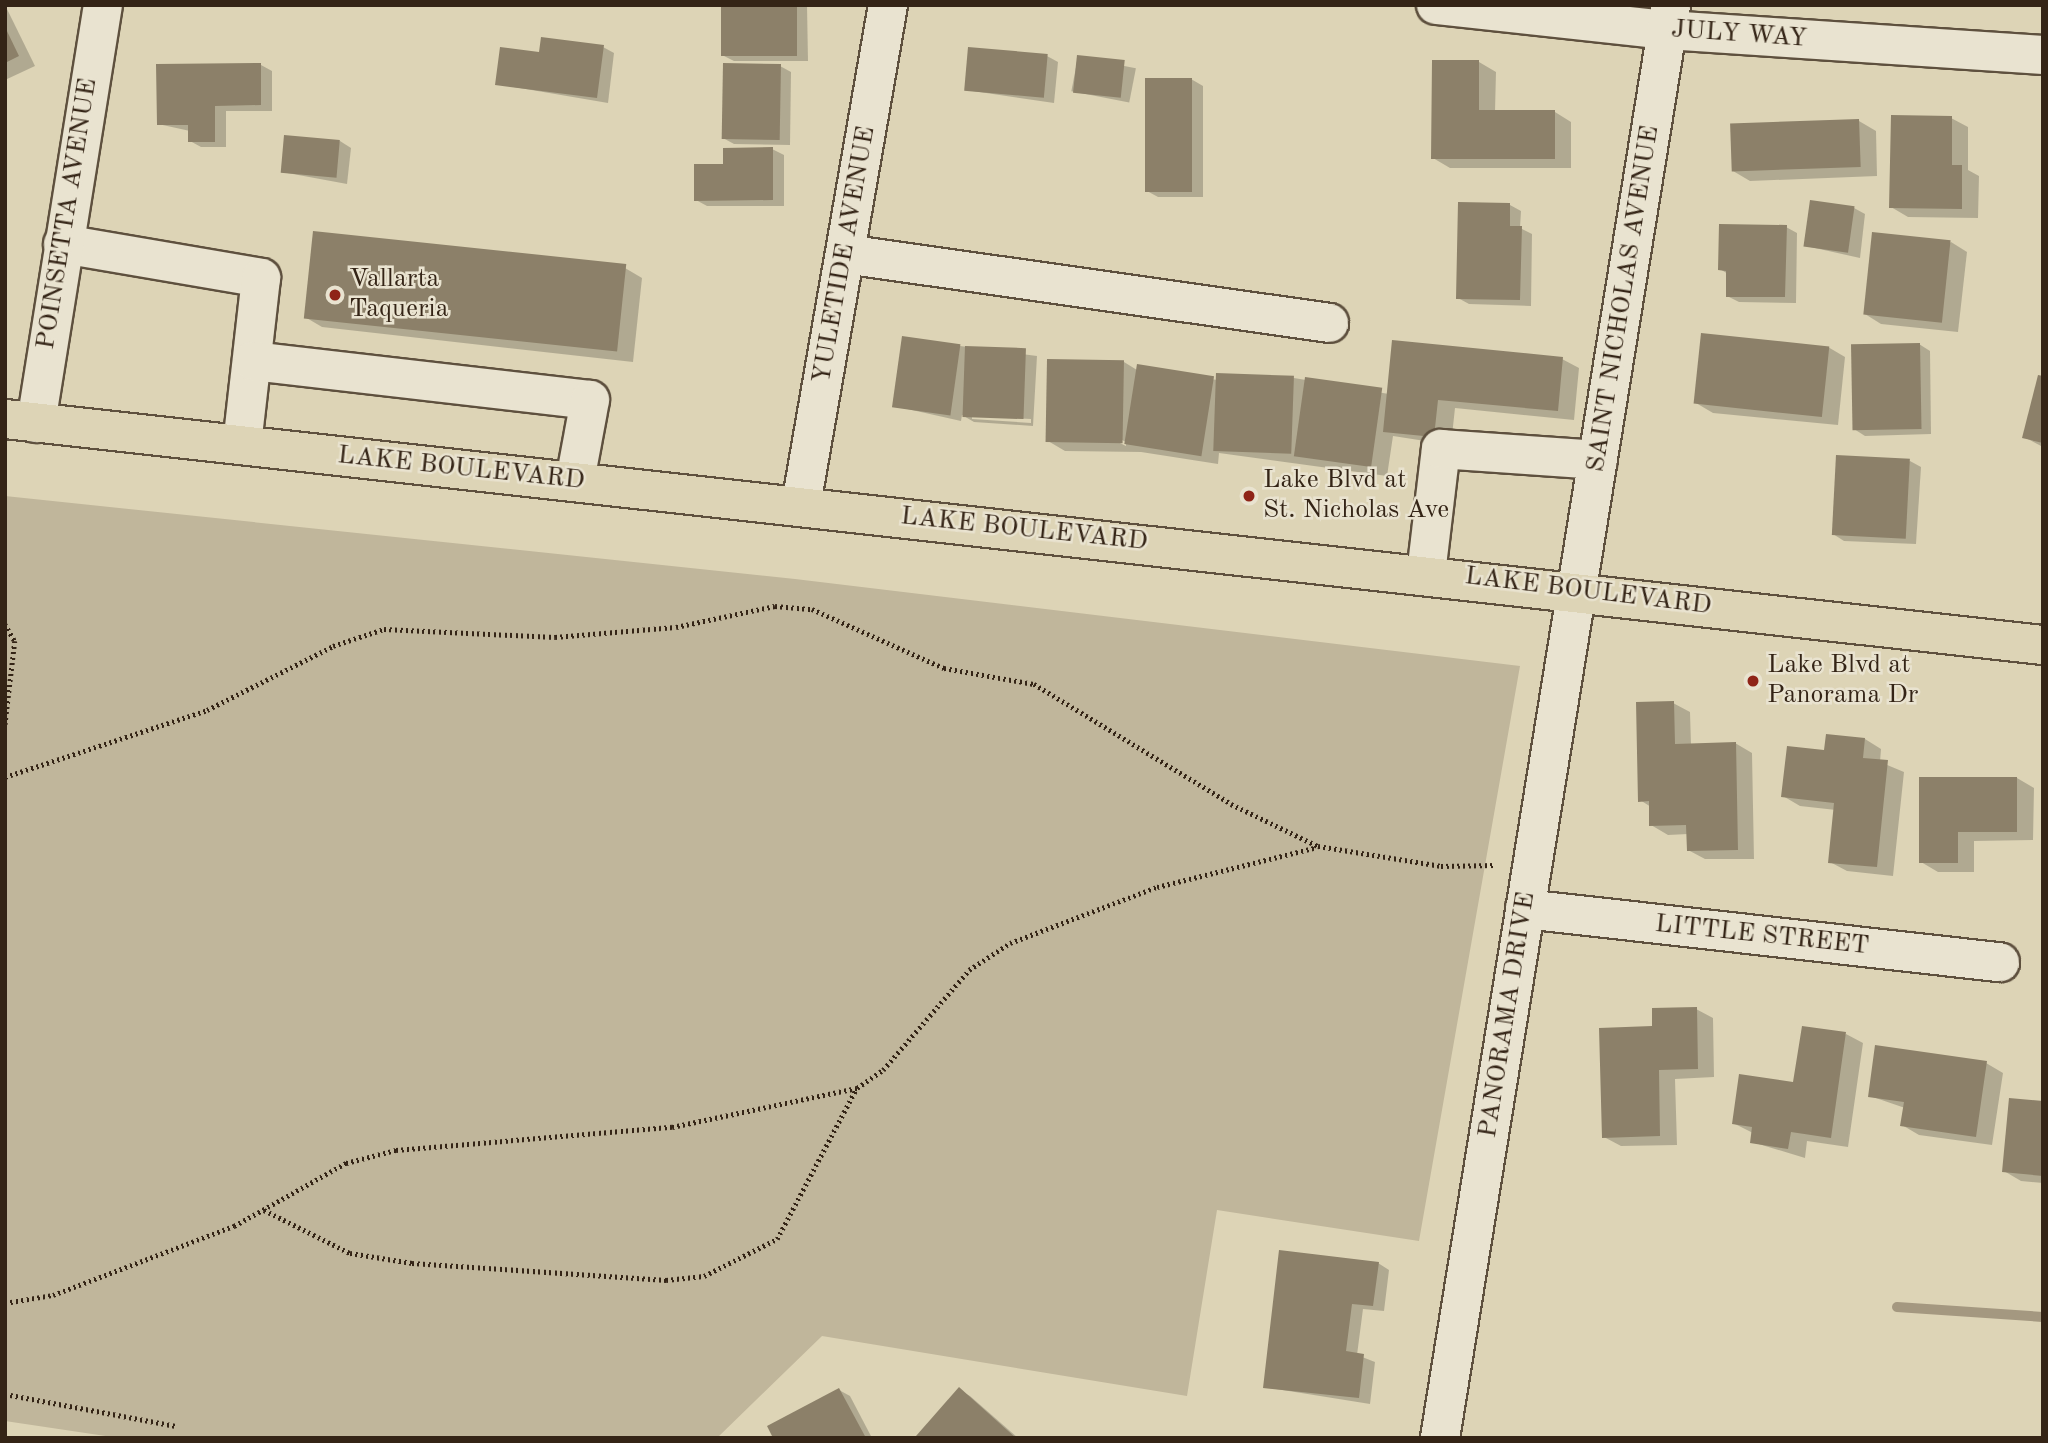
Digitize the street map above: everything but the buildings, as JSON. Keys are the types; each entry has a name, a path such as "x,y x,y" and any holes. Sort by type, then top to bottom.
{"main road":[{"name":"LAKE BOULEVARD","path":"20,421 1426,573 2043,645"}],"street":[{"name":"POINSETTA AVENUE","path":"20,421 63,244 103,5"},
{"name":"YULETIDE AVENUE","path":"801,505 888,5"},
{"name":"JULY WAY","path":"1437,5 1669,18 2043,55"},
{"name":"SAINT NICHOLAS AVENUE","path":"1572,591 1598,460 1669,18"},
{"path":"63,244 261,278 242,445"},
{"path":"845,254 1329,323"},
{"path":"253,362 590,400 575,481"},
{"path":"1426,573 1441,449 1598,460"},
{"name":"PANORAMA DRIVE","path":"1440,1438 1525,909 1572,591"},
{"name":"LITTLE STREET","path":"1525,909 2000,962"}],"path":[{"path":"5,777 207,710 333,646 384,629 555,637 677,627 775,606 812,610 944,668 1034,684 1231,804 1318,846 1441,866 1532,864"},
{"path":"5,624 15,641 5,726"},
{"path":"5,1303 53,1295 264,1210 346,1163 396,1150 672,1127 857,1088 883,1070 969,970 1010,943 1157,887 1318,846"},
{"path":"264,1210 350,1253 412,1263 666,1280 704,1276 777,1239 857,1088"},
{"path":"5,1394 176,1426"}],"shaded area":[{"path":"5,496 795,579 1520,666 1419,1241 1217,1210 1187,1396 822,1336 717,1438 119,1438 5,1421"}],"waterway":[{"path":"1897,1307 2043,1317"}],"place":[{"name":"Vallarta Taqueria","path":"335,295"},
{"name":"Lake Blvd at St. Nicholas Ave","path":"1249,496"},
{"name":"Lake Blvd at Panorama Dr","path":"1753,681"}]}
